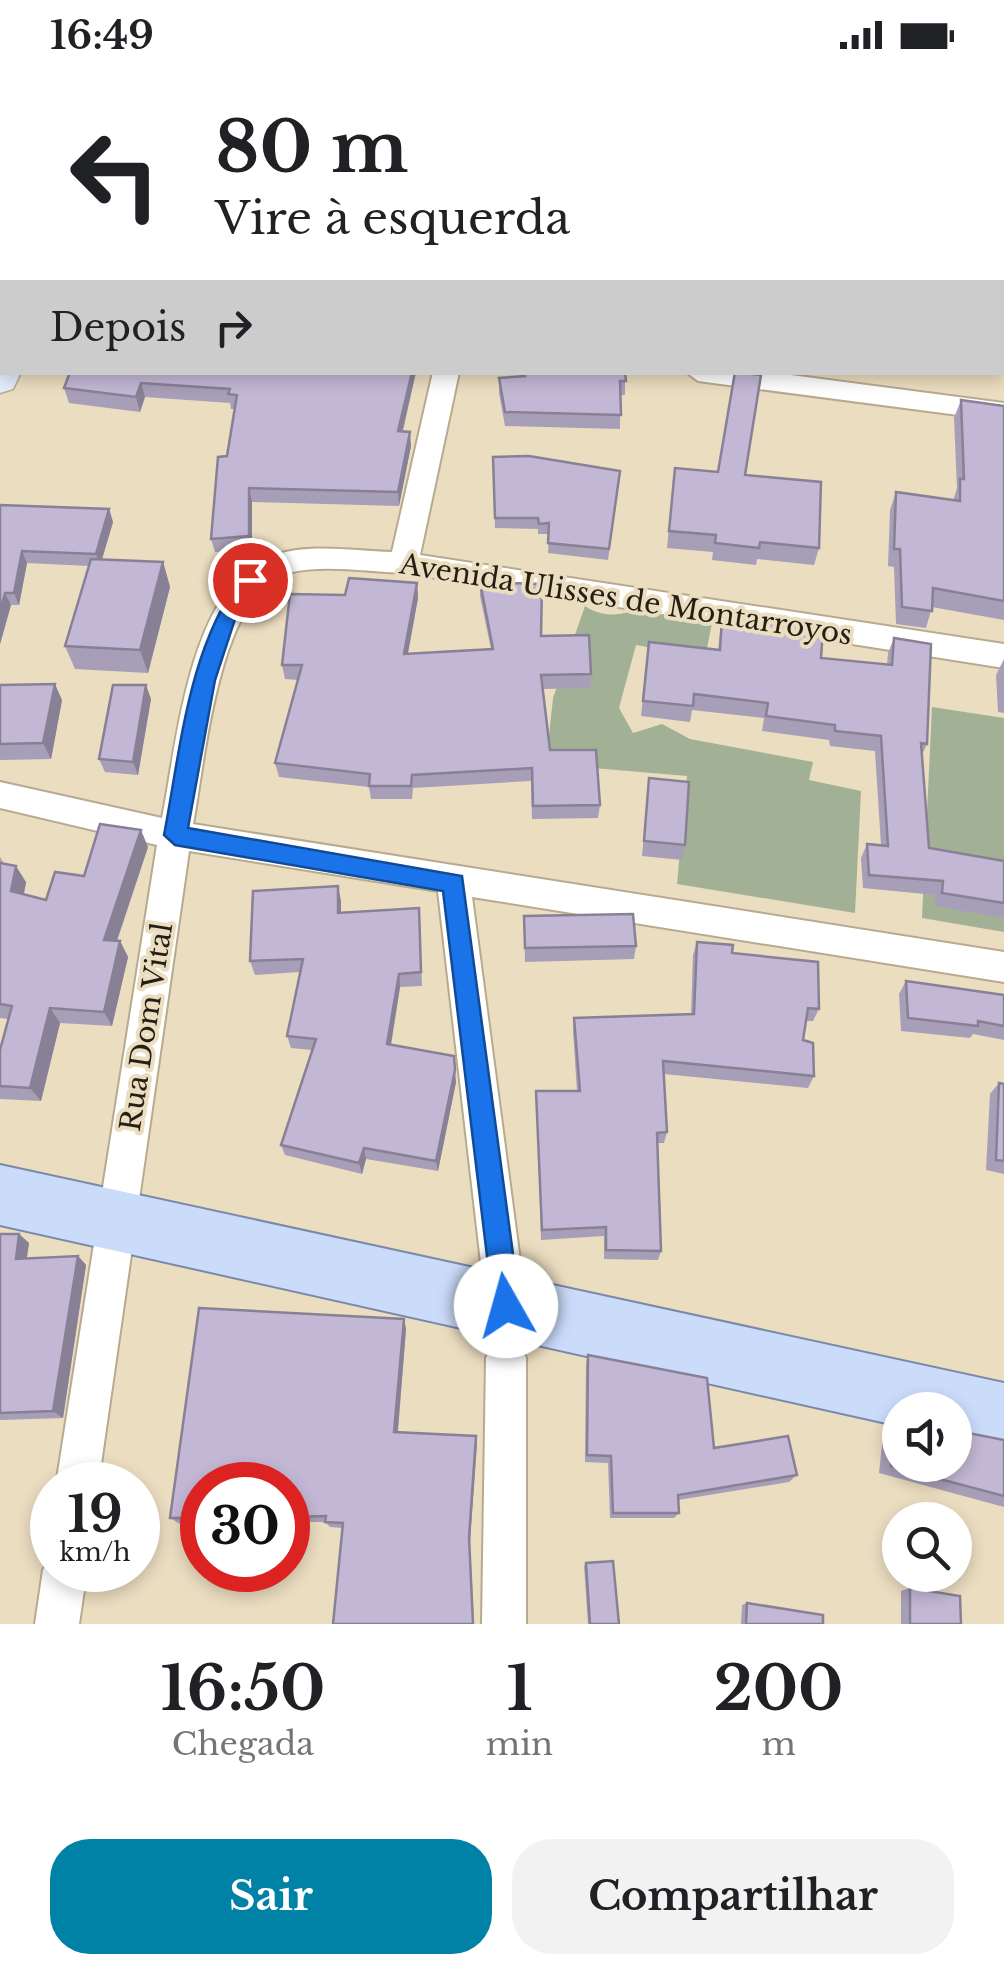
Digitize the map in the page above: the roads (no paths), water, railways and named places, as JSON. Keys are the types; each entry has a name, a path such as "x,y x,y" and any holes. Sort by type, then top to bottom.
{"main road":[{"path":"0,1194 116,1217 506,1332 1004,1416"}],"street":[{"path":"404,564 445,375"},
{"path":"721,375 1004,412"},
{"name":"Avenida Ulisses de Montarroyos","path":"250,580 277,565 304,560 404,564 1004,656"},
{"name":"Rua Dom Vital","path":"80,1462 175,835 204,680 228,611 250,580"},
{"path":"0,795 175,835 454,883 1004,968"},
{"path":"454,883 506,1332 504,1624"},
{"path":"57,1624 62,1592"}]}
